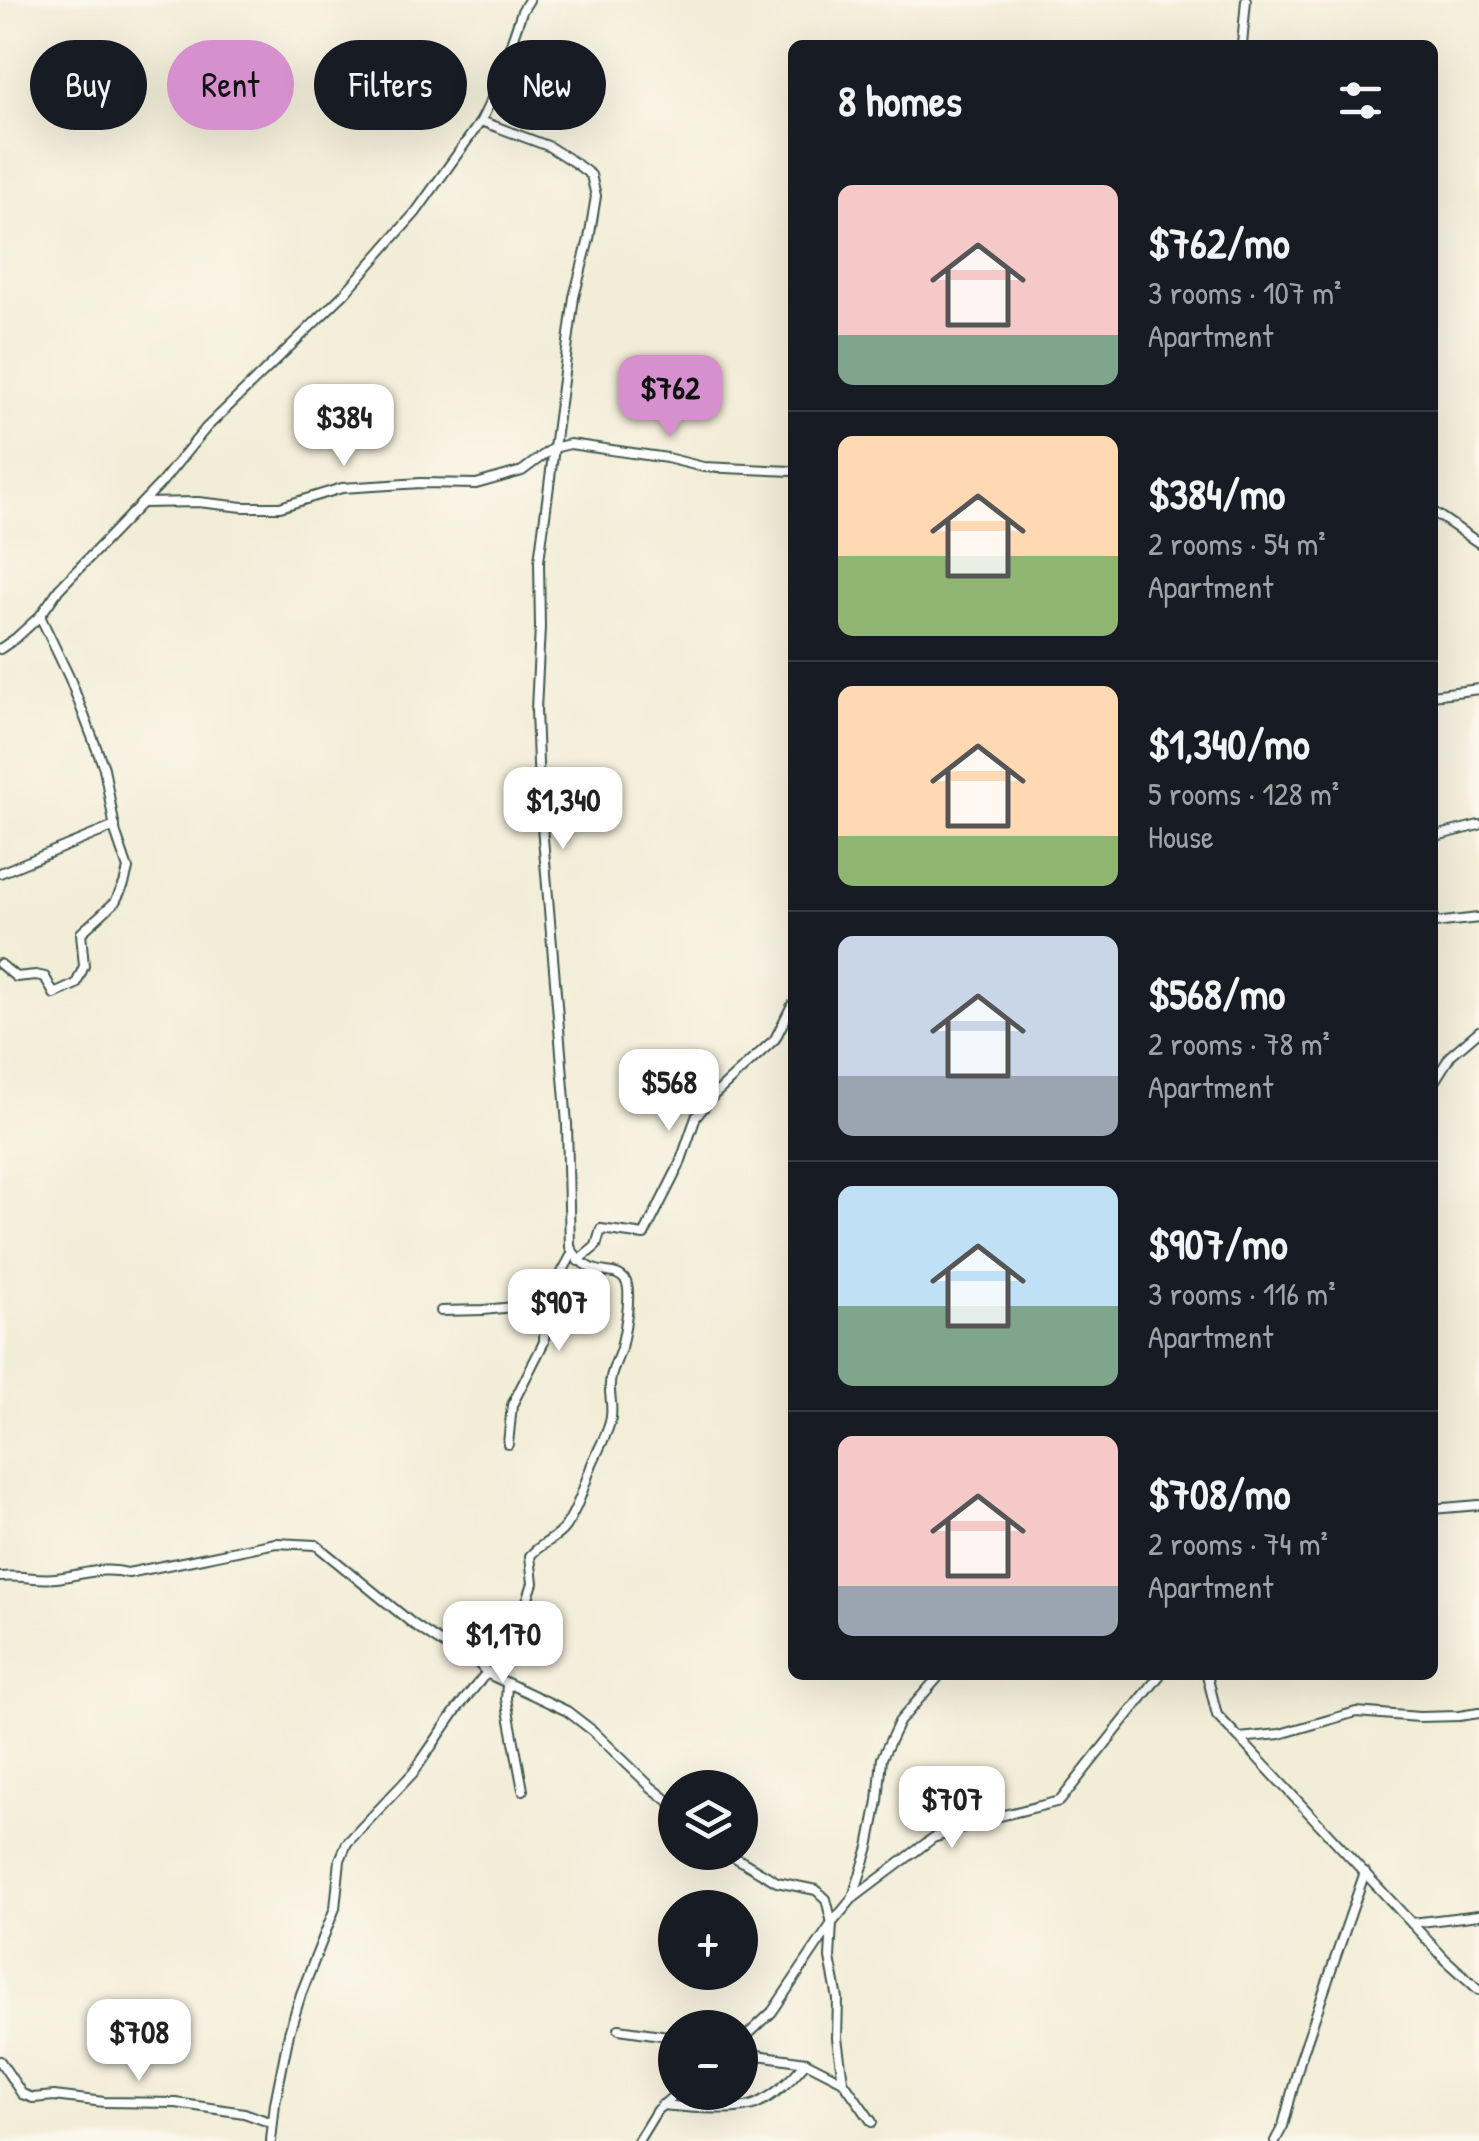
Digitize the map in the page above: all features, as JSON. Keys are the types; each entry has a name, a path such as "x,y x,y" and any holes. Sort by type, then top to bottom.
{"street":[{"path":"0,649 40,616 206,428 278,362 416,212 481,121 529,0"},
{"path":"1242,40 1246,0"},
{"path":"271,2141 289,2033 334,1908 340,1860 348,1843 413,1773 457,1709 506,1653 532,1583 530,1556 538,1545 563,1531 612,1417 609,1382 622,1346 629,1288 618,1274 592,1271 575,1257 570,1247 567,1124 536,710 539,561 574,297 596,196 591,174 548,146 481,121"},
{"path":"142,504 198,502 280,507 342,488 476,484 522,471 553,448 570,444 703,466 788,471"},
{"path":"1438,515 1479,543"},
{"path":"0,964 16,977 45,978 54,994 76,984 84,966 81,933 109,910 128,869 104,768 70,679 40,616"},
{"path":"1438,694 1479,689"},
{"path":"1438,835 1479,825"},
{"path":"0,873 115,826"},
{"path":"1438,922 1479,918"},
{"path":"508,1444 512,1406 544,1342 544,1304 575,1257 596,1246 601,1229 644,1235 679,1166 696,1118 775,1039 788,1013"},
{"path":"1438,1076 1451,1055 1479,1031"},
{"path":"441,1311 544,1304"},
{"path":"1438,1508 1479,1505"},
{"path":"0,1577 52,1578 112,1568 128,1573 276,1543 316,1545 412,1624 476,1661 488,1674 567,1711 658,1793"},
{"path":"852,1899 869,1846 882,1758 900,1722 936,1680"},
{"path":"758,2027 852,1899 933,1838 1060,1800 1156,1680"},
{"path":"1208,1680 1216,1714 1445,1959 1479,1990"},
{"path":"507,1684 506,1699 523,1790"},
{"path":"1239,1738 1280,1734 1356,1712 1419,1717 1479,1713"},
{"path":"757,1870 777,1882 816,1890 826,1899 832,1923 830,1958 838,1999 837,2038 843,2081 872,2122"},
{"path":"1275,2141 1365,1872"},
{"path":"1412,1924 1479,1915"},
{"path":"620,2029 658,2035"},
{"path":"758,2055 806,2062 843,2081"},
{"path":"0,2061 22,2094 33,2098 176,2103 244,2114 272,2123"},
{"path":"758,2103 792,2080 806,2062"},
{"path":"638,2141 658,2108"}]}
